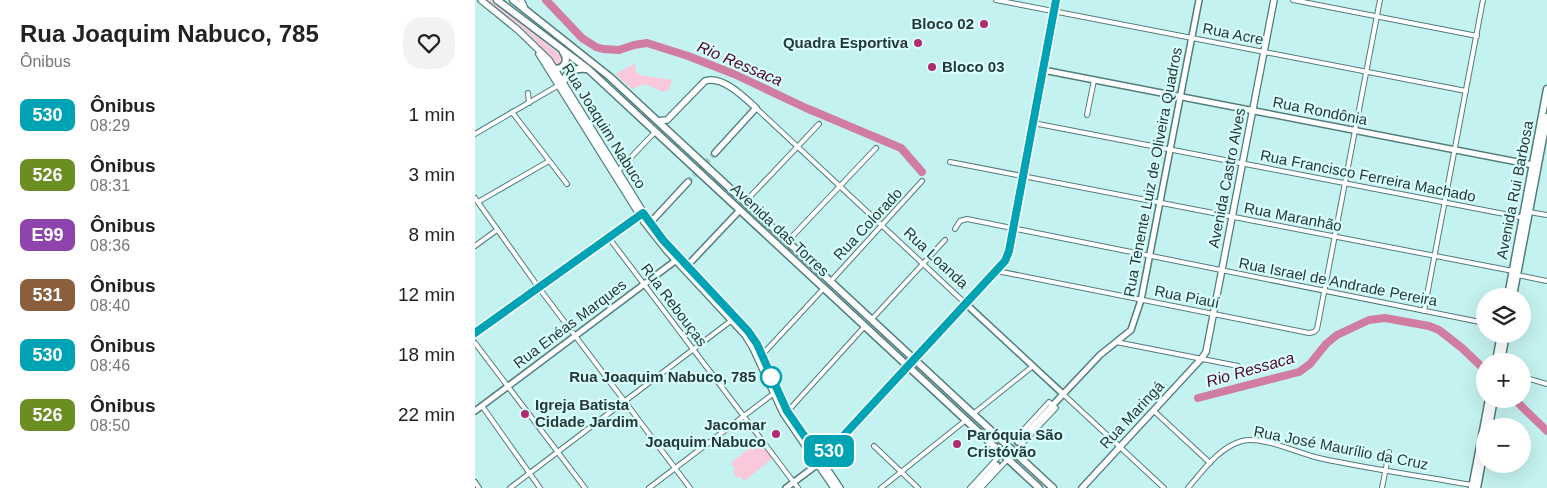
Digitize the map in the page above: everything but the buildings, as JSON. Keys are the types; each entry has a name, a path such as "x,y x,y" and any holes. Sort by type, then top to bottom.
{"main road":[{"name":"Rua Joaquim Nabuco","path":"481,0 518,30 546,57 552,70 617,172 641,214 678,259 743,324 762,355 787,411 820,462 834,488"},
{"name":"Avenida das Torres","path":"497,0 588,69 1039,488"},
{"name":"Avenida das Torres","path":"513,0 598,67 1053,488"},
{"path":"521,0 525,9"},
{"path":"820,462 997,271 1007,256 1056,0"},
{"name":"Avenida Castro Alves","path":"1201,359 1207,349 1274,0"},
{"path":"552,70 561,68 565,63 566,56 563,51"},
{"path":"561,84 571,70 579,68 588,69"},
{"name":"Rua Loanda","path":"657,121 667,120 705,81 713,80 734,89 756,108"},
{"name":"Rua Joaquim Nabuco","path":"561,84 641,214 745,335 783,413 840,488"},
{"name":"Avenida Rui Barbosa","path":"1514,288 1547,89"},
{"path":"715,153 756,108"},
{"name":"Avenida Rui Barbosa","path":"1526,215 1544,148 1547,117"},
{"path":"650,223 688,182"},
{"name":"Avenida Rui Barbosa","path":"1510,288 1515,273"},
{"name":"Rua Maringá","path":"1082,488 1201,359"},
{"path":"1474,487 1487,408"},
{"path":"1474,487 1478,473"}],"street":[{"name":"Rua Acre","path":"996,0 1466,91"},
{"name":"Rua Tenente Luiz de Oliveira Quadros","path":"1018,442 1100,355 1131,330 1141,300 1199,0"},
{"path":"1293,0 1477,36"},
{"path":"1324,290 1380,0"},
{"path":"1424,311 1483,0"},
{"name":"Rua Rondônia","path":"1043,70 1533,165"},
{"path":"1087,116 1094,80"},
{"path":"475,134 561,84"},
{"path":"528,93 529,102"},
{"name":"Rua Loanda","path":"756,108 1164,488"},
{"path":"512,112 567,184"},
{"name":"Rua Francisco Ferreira Machado","path":"1033,123 1445,202 1526,215 1547,215"},
{"path":"744,203 819,124"},
{"path":"617,172 655,132"},
{"path":"787,242 876,148"},
{"path":"549,160 476,200 539,288 690,488"},
{"name":"Rua Maranhão","path":"950,162 1435,256 1547,281"},
{"name":"Rua Colorado","path":"830,282 923,181"},
{"path":"687,266 740,210"},
{"path":"475,333 641,214"},
{"name":"Rua Israel de Andrade Pereira","path":"955,229 960,221 967,219 1476,321"},
{"path":"475,246 497,230"},
{"name":"Rua Rebouças","path":"609,238 798,488"},
{"path":"871,320 945,240"},
{"name":"Rua Enéas Marques","path":"475,411 678,259"},
{"name":"Rua Piauí","path":"997,271 1309,333 1317,329 1324,290"},
{"path":"762,355 824,288"},
{"path":"510,488 732,320"},
{"path":"787,411 865,326"},
{"path":"1116,342 1239,366"},
{"path":"475,343 585,488"},
{"path":"973,414 1033,366"},
{"path":"1531,379 1547,384"},
{"path":"649,488 773,394"},
{"path":"482,406 540,488"},
{"path":"1154,410 1210,463 1188,488"},
{"path":"881,488 966,420"},
{"name":"Rua José Maurílio da Cruz","path":"1210,463 1235,444 1248,440 1262,442 1319,458 1474,487"},
{"path":"874,446 918,488"},
{"path":"1382,488 1389,452"},
{"path":"970,488 1002,454"},
{"path":"981,488 1008,459"},
{"path":"786,488 820,462"},
{"path":"975,488 997,465"},
{"path":"475,482 479,488"}],"shaded area":[{"path":"487,0 492,0 561,55 562,62 558,65 554,64 529,34"},
{"path":"636,63 635,71 640,75 672,80 669,90 663,92 645,84 632,89 615,74"},
{"path":"760,440 773,458 744,481 740,476 737,478 731,463"}],"waterway":[{"name":"Rio Ressaca","path":"546,0 582,38 596,47 619,50 647,43 688,56 734,74 806,108 901,148 922,172"},
{"name":"Rio Ressaca","path":"1198,398 1299,372 1310,364 1326,344 1337,335 1369,320 1385,318 1429,326 1439,330 1476,361"},
{"name":"Rio Ressaca","path":"1523,408 1547,431"}],"tunnel":[{"path":"688,182 715,153"},
{"path":"997,465 1018,442"}],"bus line":[{"name":"530","path":"475,333 643,213 663,240 748,331 757,344 787,411 821,460 1005,261 1009,251 1056,0"}],"place":[{"name":"Bloco 02","path":"984,24"},
{"name":"Quadra Esportiva","path":"918,43"},
{"name":"Bloco 03","path":"932,67"},
{"name":"Rua Joaquim Nabuco, 785","path":"771,377"},
{"name":"Igreja Batista Cidade Jardim","path":"525,414"},
{"name":"Jacomar Joaquim Nabuco","path":"776,434"},
{"name":"Paróquia São Cristóvão","path":"957,444"}]}
